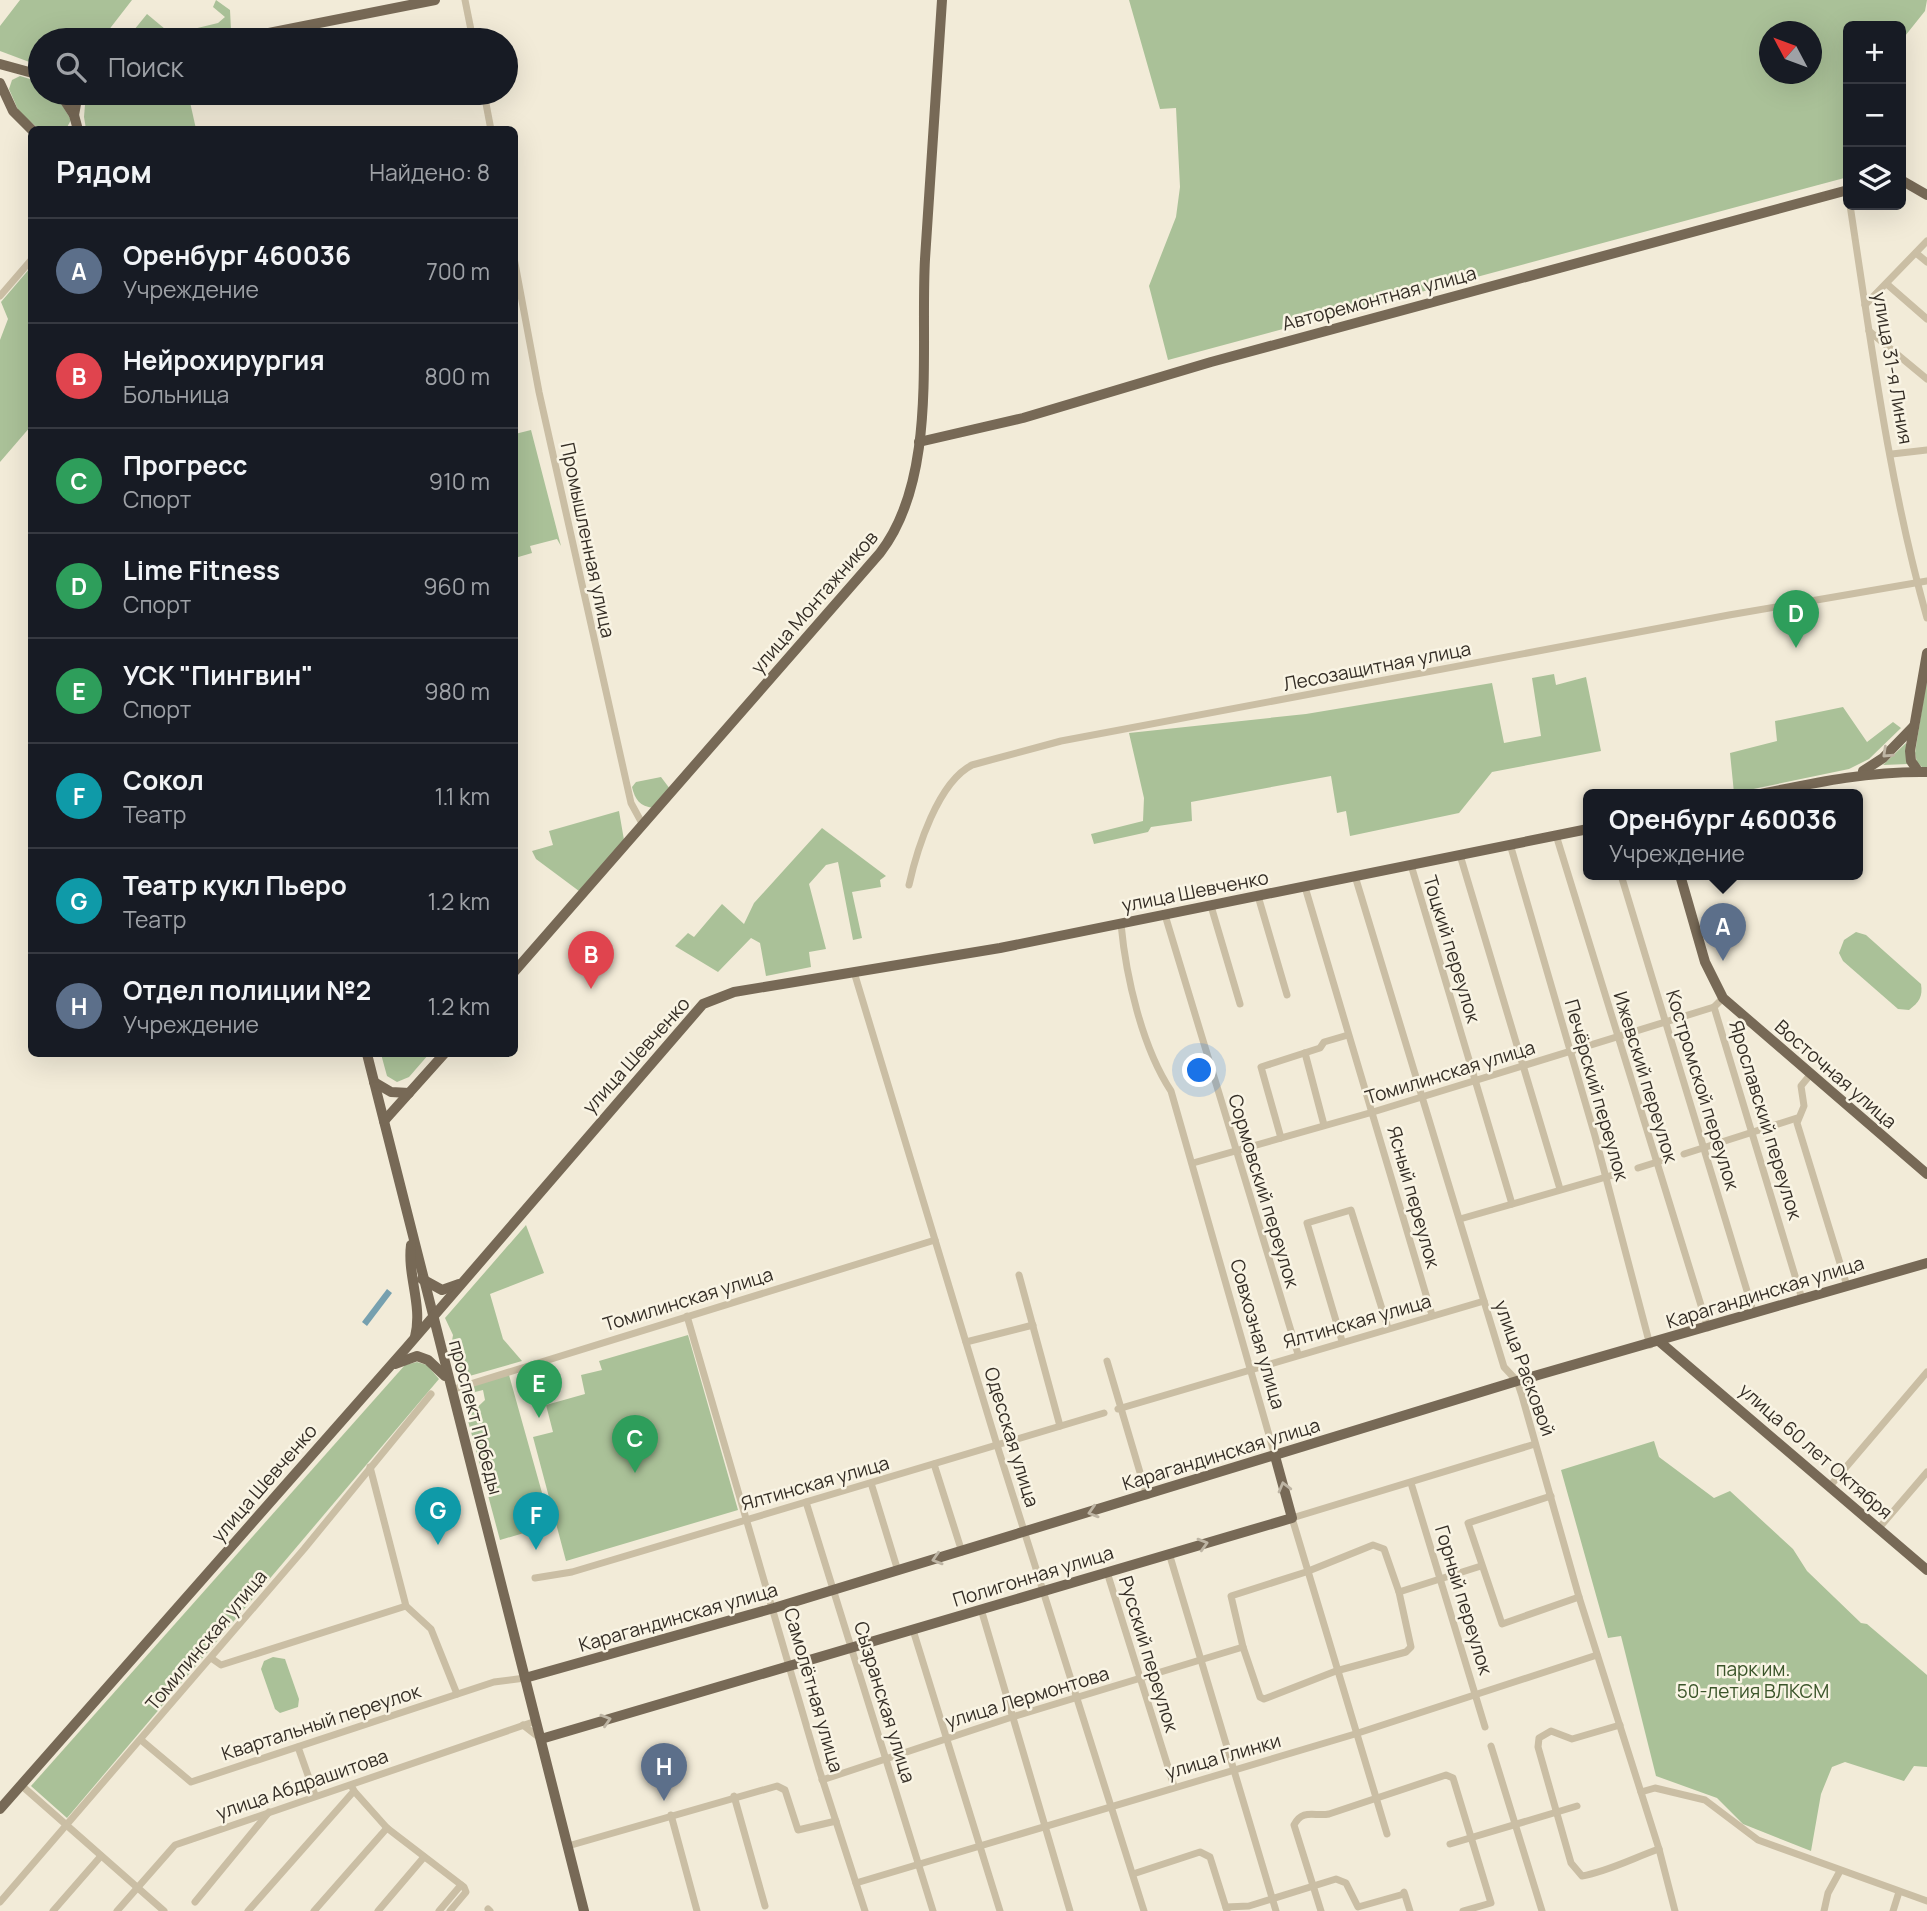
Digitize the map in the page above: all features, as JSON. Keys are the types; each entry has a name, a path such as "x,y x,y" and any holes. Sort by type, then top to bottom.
{"main road":[{"path":"294,28 435,0"},
{"name":"улица Монтажников","path":"518,967 894,535 911,494 919,442 925,262 942,0"},
{"path":"0,64 28,73"},
{"path":"22,71 11,75 2,86 13,111 28,126"},
{"path":"66,105 75,124"},
{"path":"75,124 77,105"},
{"path":"1906,183 1927,195"},
{"name":"Авторемонтная улица","path":"919,442 1016,420 1211,362 1843,193"},
{"path":"1922,771 1910,758 1927,653"},
{"path":"1857,775 1883,758 1914,726"},
{"path":"1786,789 1857,775 1922,771"},
{"name":"улица Шевченко","path":"0,1809 463,1283 697,1009 713,998 734,992 1121,924 1583,830"},
{"name":"Ярославский переулок","path":"1682,880 1712,981 1723,998"},
{"name":"Восточная улица","path":"1723,998 1927,1174"},
{"name":"проспект Победы","path":"368,1057 584,1911"},
{"path":"384,1121 441,1057"},
{"path":"374,1082 391,1092 409,1093"},
{"path":"412,1237 409,1257 419,1318 414,1339"},
{"name":"Карагандинская улица","path":"525,1678 774,1608 1517,1381 1927,1263"},
{"path":"422,1279 442,1290 463,1283"},
{"path":"1677,1337 1682,1358"},
{"name":"улица 60 лет Октября","path":"1655,1343 1682,1358 1927,1570"},
{"path":"388,1368 417,1356 428,1360 449,1384"},
{"name":"Совхозная улица","path":"1275,1457 1292,1518"},
{"name":"Полигонная улица","path":"541,1739 1292,1518"}],"street":[{"path":"465,0 471,28"},
{"path":"486,105 490,126"},
{"name":"улица 31-я Линия","path":"1851,210 1869,331 1917,583 1927,618"},
{"path":"1865,305 1888,285 1927,240"},
{"path":"1916,253 1927,262"},
{"path":"0,296 28,264"},
{"name":"Промышленная улица","path":"518,279 539,392 584,598 631,803 643,825"},
{"path":"1888,285 1927,319"},
{"path":"1869,331 1927,379"},
{"path":"1892,454 1927,450"},
{"name":"Лесозащитная улица","path":"909,885 918,848 933,814 962,770 972,765 1085,736 1927,581"},
{"name":"Ижевский переулок","path":"1556,835 1708,1328"},
{"name":"Печёрский переулок","path":"1510,844 1655,1343"},
{"path":"1460,855 1560,1189"},
{"name":"Тоцкий переулок","path":"1411,865 1512,1204"},
{"name":"улица Расковой","path":"1355,876 1504,1367 1517,1381 1579,1597 1659,1849 1675,1911"},
{"name":"Костромской переулок","path":"1623,880 1754,1314"},
{"name":"Ясный переулок","path":"1305,887 1432,1315"},
{"path":"1258,897 1287,995"},
{"path":"1211,906 1240,1004"},
{"name":"Сормовский переулок","path":"1165,915 1234,1151 1298,1354"},
{"name":"Совхозная улица","path":"1121,924 1125,962 1134,999 1160,1075 1171,1091 1275,1457"},
{"name":"Одесская улица","path":"854,972 997,1445 1144,1911"},
{"name":"Ярославский переулок","path":"1723,998 1714,1007 1802,1299"},
{"name":"Томилинская улица","path":"1193,1163 1373,1112 1714,1007"},
{"path":"1281,1138 1261,1068 1320,1048 1324,1042 1348,1035"},
{"path":"1305,1053 1324,1125"},
{"path":"1684,1153 1797,1118 1804,1106 1801,1086 1810,1075"},
{"path":"1797,1118 1847,1286"},
{"path":"1639,1168 1670,1158"},
{"path":"1460,1219 1620,1173"},
{"path":"1342,1341 1307,1223 1352,1210 1388,1328"},
{"name":"Томилинская улица","path":"449,1384 687,1316 935,1240"},
{"path":"1018,1275 1060,1426"},
{"name":"Ялтинская улица","path":"1119,1408 1484,1301"},
{"name":"Самолётная улица","path":"687,1316 822,1780 865,1911"},
{"path":"966,1342 1033,1325"},
{"path":"1107,1362 1147,1496"},
{"path":"1830,1486 1927,1372"},
{"name":"Томилинская улица","path":"0,1902 351,1494 431,1394"},
{"name":"Ялтинская улица","path":"535,1578 572,1572 1104,1413"},
{"name":"Полигонная улица","path":"1292,1518 1535,1444"},
{"path":"934,1464 962,1552"},
{"path":"370,1467 405,1606 431,1629 457,1694"},
{"path":"1878,1528 1927,1472"},
{"path":"871,1483 898,1571"},
{"name":"Горный переулок","path":"1411,1483 1485,1727"},
{"path":"1551,1496 1468,1523 1502,1624 1579,1597"},
{"name":"Сызранская улица","path":"806,1502 933,1911"},
{"name":"Совхозная улица","path":"1292,1518 1306,1572 1387,1834"},
{"path":"1379,1545 1384,1549 1399,1592 1411,1647 1406,1652 1336,1671 1264,1699 1257,1693 1231,1596 1306,1572 1379,1545"},
{"path":"1170,1553 1199,1661 1276,1911"},
{"path":"1399,1592 1481,1566"},
{"name":"Русский переулок","path":"1107,1572 1174,1786"},
{"path":"211,1658 221,1665 405,1606"},
{"path":"981,1609 1070,1911"},
{"path":"914,1630 1000,1911"},
{"name":"улица Лермонтова","path":"822,1780 1012,1717 1243,1647"},
{"name":"улица Глинки","path":"856,1883 1355,1734 1597,1655"},
{"name":"Квартальный переулок","path":"141,1740 191,1782 457,1694 511,1678 525,1678"},
{"name":"улица Абдрашитова","path":"117,1911 175,1845 315,1795 352,1787 536,1721"},
{"path":"523,1725 541,1739"},
{"path":"1620,1726 1572,1739 1551,1731 1539,1738 1538,1747 1571,1863 1582,1876 1602,1872 1622,1861 1659,1849"},
{"path":"1490,1746 1542,1911"},
{"path":"298,1747 315,1795"},
{"path":"1321,1911 1294,1825 1297,1819 1303,1814 1323,1815 1450,1776 1472,1837 1491,1903 1462,1911"},
{"path":"21,1785 164,1911"},
{"path":"248,1911 352,1787 387,1828 466,1890 450,1911"},
{"path":"568,1846 734,1796 783,1787 798,1830 836,1821"},
{"path":"1641,1792 1655,1788 1705,1800 1758,1840 1927,1901"},
{"path":"734,1796 765,1906"},
{"path":"1450,1844 1577,1806"},
{"path":"195,1902 269,1812"},
{"path":"671,1815 697,1911"},
{"path":"314,1911 387,1828"},
{"path":"1133,1874 1200,1852 1210,1857 1227,1909 1249,1906 1336,1878 1346,1883 1358,1907 1404,1892 1410,1911"},
{"path":"53,1911 101,1856"},
{"path":"378,1911 424,1857"},
{"path":"1824,1911 1828,1894 1840,1871"},
{"path":"439,1911 461,1885"},
{"path":"1893,1911 1899,1892"}],"green space":[{"path":"20,0 132,0 110,28 28,28 28,62 0,51 0,26"},
{"path":"216,0 230,10 231,28 197,28 218,23 225,17 213,7"},
{"path":"1129,0 1927,0 1925,11 1906,35 1906,21 1843,21 1843,178 1168,360 1149,286 1176,217 1180,187 1176,108 1160,109"},
{"path":"147,14 164,28 136,28"},
{"path":"20,76 28,78 28,105 62,105 71,120 68,126 35,126 19,112 9,89 12,80"},
{"path":"85,105 191,105 195,126 86,126"},
{"path":"28,270 28,429 0,462 0,340 8,319 1,302"},
{"path":"531,430 561,546 557,539 530,546 532,553 518,557 518,433"},
{"path":"1554,674 1556,685 1586,677 1601,751 1492,772 1459,813 1350,836 1346,811 1337,813 1331,776 1191,802 1192,821 1151,827 1148,832 1094,844 1091,834 1143,821 1144,798 1129,733 1306,714 1492,683 1504,743 1541,736 1532,678"},
{"path":"1927,677 1927,767 1922,767 1917,763 1915,753"},
{"path":"1843,707 1867,742 1893,722 1901,728 1869,759 1849,769 1753,789 1734,789 1730,753 1777,741 1775,721"},
{"path":"1906,743 1908,764 1883,765"},
{"path":"661,777 670,789 653,808 641,804 632,787 636,782"},
{"path":"619,811 624,840 579,891 536,859 532,851 553,845 549,831"},
{"path":"822,828 886,876 880,880 881,887 852,892 862,938 853,940 838,862 826,865 809,884 826,949 809,952 811,967 766,976 760,943 751,938 718,972 675,946 688,933 694,937 722,904 744,924 754,903"},
{"path":"1856,932 1866,935 1921,984 1920,999 1909,1010 1898,1009 1843,961 1839,953 1844,940"},
{"path":"382,1057 426,1057 409,1077 397,1082 387,1076"},
{"path":"526,1225 544,1273 490,1294 503,1339 522,1361 466,1377 456,1363 453,1335 445,1318"},
{"path":"688,1335 738,1510 566,1561 533,1437 553,1432 546,1405 585,1394 581,1375 602,1370 599,1361"},
{"path":"417,1362 427,1365 439,1379 67,1818 31,1786 405,1365"},
{"path":"509,1375 551,1525 500,1540 467,1417 485,1400 483,1390 471,1393 469,1386"},
{"name":"парк им. 50-летия ВЛКСМ","path":"1654,1441 1659,1457 1714,1498 1730,1491 1793,1549 1807,1571 1861,1623 1867,1624 1927,1675 1927,1767 1914,1766 1904,1781 1845,1762 1832,1767 1821,1794 1811,1851 1743,1824 1717,1798 1656,1776 1621,1636 1608,1638 1561,1470"},
{"path":"273,1657 285,1659 299,1699 298,1707 280,1713 275,1709 261,1669 264,1661"}],"water":[{"path":"387,1289 392,1293 367,1326 362,1322"}],"place":[{"name":"Lime Fitness","path":"1796,648"},
{"name":"Оренбург 460036","path":"1723,961"},
{"name":"Нейрохирургия","path":"591,989"},
{"name":"УСК \"Пингвин\"","path":"539,1418"},
{"name":"Прогресс","path":"635,1473"},
{"name":"Театр кукл Пьеро","path":"438,1545"},
{"name":"Сокол","path":"536,1550"},
{"name":"Отдел полиции №2","path":"664,1801"}]}
